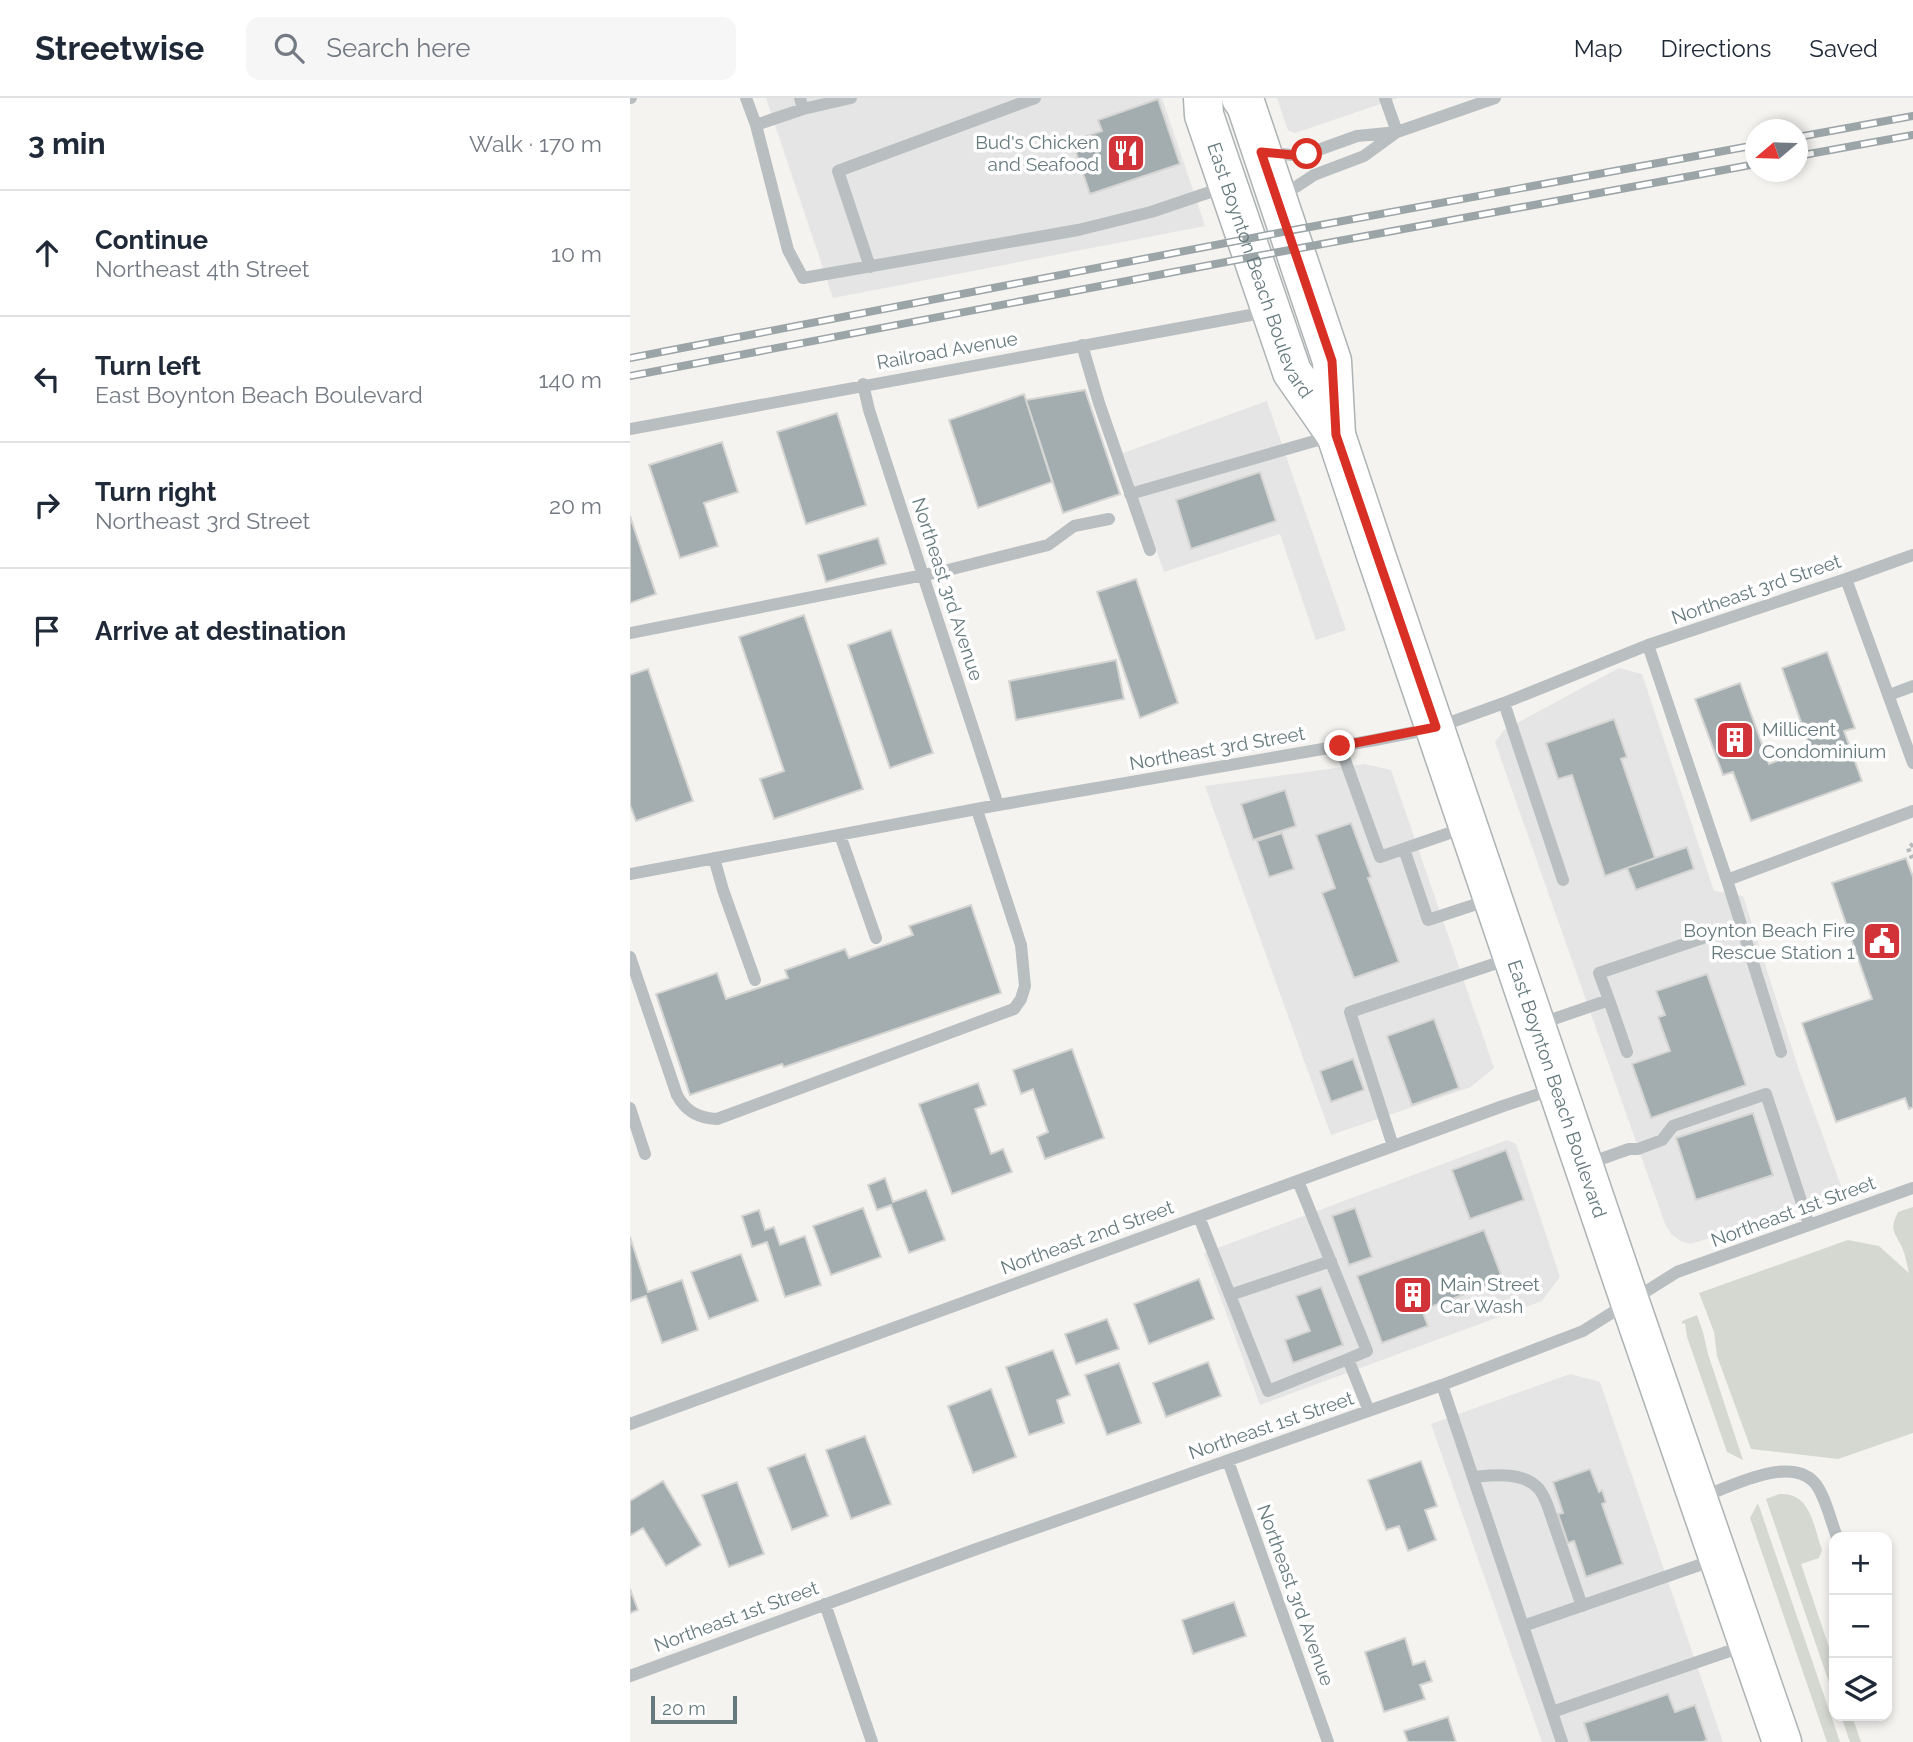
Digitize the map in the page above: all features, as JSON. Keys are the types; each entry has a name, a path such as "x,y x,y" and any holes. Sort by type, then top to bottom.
{"main road":[{"name":"East Boynton Beach Boulevard","path":"1203,98 1204,115 1292,372 1336,435"},
{"name":"East Boynton Beach Boulevard","path":"1241,98 1246,105 1332,361 1336,435 1583,1166 1783,1742"}],"street":[{"path":"746,98 756,125 788,250 803,278 1078,230 1151,212 1228,186"},
{"path":"756,125 802,104 851,98"},
{"path":"870,267 838,171 1035,98"},
{"path":"1385,98 1397,132"},
{"path":"1277,200 1314,175 1364,156 1397,132 1466,103 1495,98"},
{"path":"1261,152 1307,154 1357,136 1397,132"},
{"name":"Railroad Avenue","path":"630,429 1271,311"},
{"path":"1082,345 1099,403 1150,550"},
{"name":"Northeast 3rd Avenue","path":"863,384 869,410 998,805"},
{"path":"1130,494 1336,435"},
{"path":"630,633 923,576 1048,545 1074,526 1109,519"},
{"name":"Northeast 3rd Street","path":"630,874 1436,727 1504,703 1648,645 1913,555"},
{"path":"1846,579 1913,763"},
{"path":"1648,645 1781,1052"},
{"path":"1889,695 1913,686"},
{"path":"1504,703 1563,880"},
{"path":"1340,746 1380,856 1469,827"},
{"path":"630,957 677,1095 691,1112 704,1118 717,1118 1014,1009 1025,986 1021,945 977,810"},
{"path":"1727,880 1913,811"},
{"path":"840,835 876,938"},
{"path":"1404,849 1428,920 1493,898"},
{"path":"714,858 755,980"},
{"path":"1627,1052 1600,973 1741,925"},
{"path":"1394,1146 1349,1012 1513,958"},
{"path":"1536,1025 1609,1000"},
{"name":"Northeast 2nd Street","path":"630,1424 1503,1105 1558,1088"},
{"path":"1583,1166 1662,1140 1673,1126 1766,1094 1809,1225"},
{"path":"630,1108 645,1154"},
{"path":"1199,1217 1268,1391 1367,1351 1298,1181"},
{"name":"Northeast 1st Street","path":"630,1676 1442,1385 1583,1331 1677,1272 1913,1188"},
{"path":"1230,1295 1331,1261"},
{"path":"1348,1359 1369,1411"},
{"path":"1442,1385 1562,1742"},
{"name":"Northeast 3rd Avenue","path":"1228,1461 1328,1742"},
{"path":"1698,1499 1760,1476 1794,1471 1814,1483 1835,1532"},
{"path":"1473,1477 1518,1477 1540,1490 1582,1606"},
{"path":"1523,1626 1719,1559"},
{"path":"825,1604 872,1742"},
{"path":"1552,1713 1749,1645"}],"path":[{"path":"1913,844 1908,848 1913,861"}],"shaded area":[{"path":"766,98 1162,98 1205,226 833,298"},
{"path":"1277,98 1398,98 1295,133 1287,128"},
{"path":"1267,401 1346,630 1316,640 1280,534 1164,572 1123,453"},
{"path":"1619,668 1642,674 1714,891 1743,896 1799,1070 1845,1197 1690,1244 1671,1234 1665,1224 1495,742 1504,730"},
{"path":"1365,764 1391,770 1494,1068 1471,1087 1331,1135 1205,786"},
{"path":"1507,1140 1516,1144 1560,1277 1542,1301 1260,1405 1204,1253"},
{"path":"1913,1207 1913,1433 1838,1459 1751,1449 1717,1356 1714,1332 1699,1293 1848,1240 1879,1246 1909,1273 1893,1226 1898,1212"},
{"path":"1697,1315 1743,1460 1727,1452 1687,1337 1685,1323 1682,1324 1682,1321"},
{"path":"1570,1374 1600,1382 1723,1742 1542,1742 1431,1424"},
{"path":"1779,1494 1798,1498 1813,1521 1822,1550 1819,1558 1801,1564 1829,1647 1829,1682 1766,1499"},
{"path":"1758,1503 1829,1710 1829,1721 1833,1721 1840,1742 1827,1742 1750,1518"},
{"path":"1843,1721 1854,1721 1861,1742 1850,1742"}],"building":[{"name":"Bud's Chicken and Seafood","path":"1158,99 1180,164 1090,194 1072,141 1102,131 1098,120"},
{"path":"1085,390 1120,494 1063,513 1026,400"},
{"path":"1024,394 1052,482 978,508 949,420"},
{"path":"837,413 866,505 806,524 777,432"},
{"path":"722,442 738,492 704,503 718,546 680,558 649,465"},
{"path":"1260,472 1276,521 1191,549 1176,500"},
{"path":"630,516 656,594 630,603"},
{"path":"878,538 886,564 826,582 818,555"},
{"path":"1136,579 1178,703 1140,718 1097,592"},
{"path":"804,615 863,789 774,819 760,779 784,771 739,637"},
{"path":"891,630 933,753 890,768 848,645"},
{"name":"Millicent Condominium","path":"1827,652 1855,728 1844,731 1862,781 1751,821 1733,772 1723,775 1695,699 1740,683 1769,764 1810,748 1782,668"},
{"path":"1116,660 1124,699 1016,720 1009,681"},
{"path":"648,669 693,801 636,821 630,805 630,675"},
{"path":"1614,719 1627,757 1621,759 1655,858 1605,876 1572,775 1558,779 1546,743"},
{"path":"1285,790 1296,826 1253,840 1241,804"},
{"path":"1351,823 1399,962 1354,978 1322,893 1335,888 1316,835"},
{"path":"1282,833 1294,869 1269,877 1257,841"},
{"path":"1687,847 1694,869 1636,890 1627,868"},
{"name":"Boynton Beach Fire Rescue Station 1","path":"1906,858 1913,877 1913,1107 1909,1109 1905,1098 1836,1122 1802,1023 1872,999 1832,883"},
{"path":"971,905 1001,993 784,1067 782,1064 690,1095 656,994 717,973 726,999 788,978 785,970 845,949 849,958 913,935 909,926"},
{"path":"1707,974 1746,1085 1651,1118 1632,1064 1670,1051 1658,1017 1665,1015 1656,991"},
{"path":"1434,1019 1459,1088 1412,1105 1387,1036"},
{"path":"1072,1049 1104,1138 1045,1159 1037,1137 1048,1132 1033,1089 1021,1094 1013,1070"},
{"path":"1353,1059 1364,1090 1331,1102 1320,1071"},
{"path":"978,1083 986,1105 975,1109 991,1154 1003,1149 1012,1172 952,1194 919,1104"},
{"path":"1753,1113 1773,1175 1696,1200 1676,1138"},
{"path":"1506,1150 1524,1200 1470,1219 1452,1170"},
{"path":"885,1178 893,1202 926,1190 945,1240 909,1253 891,1205 877,1210 868,1185"},
{"path":"863,1208 881,1257 831,1275 813,1226"},
{"path":"1355,1208 1372,1257 1349,1265 1332,1216"},
{"path":"759,1210 765,1230 774,1227 780,1245 805,1236 821,1285 785,1297 767,1242 752,1247 742,1216"},
{"name":"Main Street Car Wash","path":"1484,1230 1503,1280 1422,1310 1428,1326 1382,1343 1357,1276"},
{"path":"630,1237 648,1292 682,1280 698,1330 662,1343 646,1296 631,1301"},
{"path":"741,1254 758,1301 709,1319 691,1272"},
{"path":"1199,1279 1214,1319 1149,1344 1134,1304"},
{"path":"1321,1287 1343,1345 1293,1363 1285,1340 1310,1331 1296,1296"},
{"path":"1107,1319 1119,1349 1076,1364 1065,1334"},
{"path":"1053,1350 1070,1395 1057,1400 1064,1423 1029,1435 1006,1367"},
{"path":"1208,1362 1221,1396 1166,1417 1153,1383"},
{"path":"1119,1363 1141,1423 1107,1435 1085,1375"},
{"path":"991,1389 1016,1457 973,1473 948,1406"},
{"path":"865,1436 891,1504 851,1519 826,1450"},
{"path":"805,1454 828,1516 792,1530 768,1468"},
{"path":"1421,1461 1437,1506 1425,1510 1436,1540 1408,1551 1399,1526 1386,1530 1368,1480"},
{"path":"1590,1469 1599,1492 1602,1490 1606,1502 1602,1504 1623,1564 1586,1577 1574,1541 1568,1543 1558,1514 1563,1513 1553,1482"},
{"path":"663,1481 701,1545 666,1566 643,1528 631,1535 630,1533 630,1501"},
{"path":"737,1482 764,1554 729,1567 702,1495"},
{"path":"630,1589 638,1610 630,1613"},
{"path":"1234,1602 1246,1636 1193,1654 1182,1620"},
{"path":"1405,1638 1413,1665 1425,1661 1432,1681 1420,1685 1425,1699 1384,1712 1365,1652"},
{"path":"1668,1694 1675,1712 1695,1705 1707,1740 1590,1742 1584,1723"},
{"path":"1448,1717 1456,1742 1408,1742 1404,1731"}],"railway":[{"path":"1808,135 1913,116"},
{"path":"1808,154 1913,135"},
{"path":"630,358 1288,231 1745,147"},
{"path":"630,376 1745,166"}],"place":[{"name":"Bud's Chicken and Seafood","path":"1126,153"},
{"name":"Millicent Condominium","path":"1735,740"},
{"name":"Boynton Beach Fire Rescue Station 1","path":"1882,941"},
{"name":"Main Street Car Wash","path":"1413,1295"}],"route":[{"path":"1307,154 1261,152 1332,361 1336,435 1436,727 1340,746"}]}
